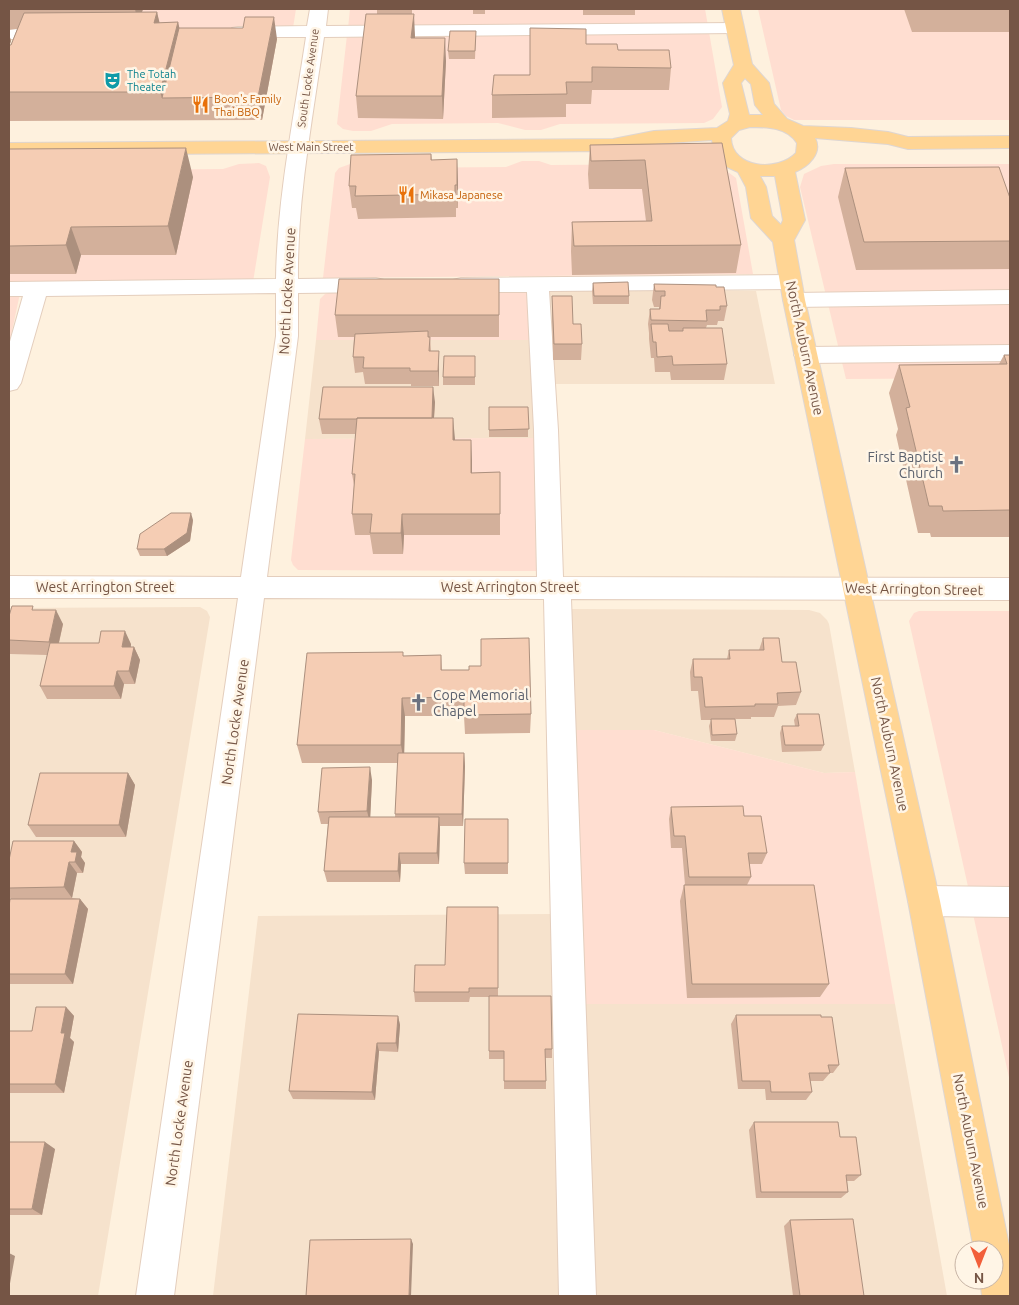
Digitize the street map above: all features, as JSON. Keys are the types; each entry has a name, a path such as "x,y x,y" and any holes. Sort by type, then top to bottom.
{"main road":[{"path":"731,9 743,65 760,83 765,104 780,124"},
{"path":"743,65 732,83 740,114 720,141 726,156 734,163 745,167 772,170 784,169 823,154 892,148 908,143"},
{"name":"West Main Street","path":"614,145 632,139 729,129 750,121 780,124 800,132"},
{"path":"800,132 860,135 888,138 908,143 1010,142"},
{"path":"800,132 808,149 823,154"},
{"name":"West Main Street","path":"9,149 614,145 636,150 700,152 726,156"},
{"path":"745,167 756,187 762,218 783,240 794,220 784,169"},
{"name":"North Auburn Avenue","path":"783,240 792,291 924,901 990,1240"}],"street":[{"name":"South Locke Avenue","path":"298,147 319,9"},
{"path":"216,32 735,28"},
{"path":"9,34 68,34"},
{"name":"North Locke Avenue","path":"155,1296 287,336 288,249 298,147"},
{"path":"538,284 553,587 578,1296"},
{"path":"438,285 538,284 1010,296"},
{"path":"9,289 398,285"},
{"path":"9,383 37,288"},
{"path":"806,355 1010,353"},
{"name":"West Arrington Street","path":"9,587 1010,589"},
{"path":"924,901 1010,902"}],"shaded area":[{"path":"9,9 296,9 293,28 9,31"},
{"path":"350,9 705,9 708,26 348,28"},
{"path":"758,9 1010,9 1010,120 794,120 786,116 781,110"},
{"path":"709,32 722,107 713,119 704,123 560,124 541,130 525,130 498,123 392,124 371,131 343,129 337,124 347,35"},
{"path":"522,161 539,161 551,165 691,164 724,169 736,178 753,274 323,278 335,173 339,168 353,163 385,168 506,167"},
{"path":"259,163 266,166 270,177 253,282 9,284 9,171 223,169 239,164"},
{"path":"834,164 1010,164 1010,378 846,379 800,187 804,174 821,166"},
{"path":"530,291 531,340 316,340 320,299 325,294 332,292"},
{"path":"546,291 756,291 775,384 556,384 549,362"},
{"path":"20,294 19,298 9,345 9,295"},
{"path":"316,340 531,340 534,438 305,439"},
{"path":"534,438 536,571 298,570 293,565 291,560 305,439"},
{"path":"200,607 207,611 210,617 98,1296 9,1296 9,608"},
{"path":"569,609 809,610 820,613 829,624 855,772 824,773 654,730 573,730"},
{"path":"919,611 1010,611 1010,892 969,891 909,621 914,613"},
{"path":"573,730 654,730 824,773 855,772 895,1004 582,1004"},
{"path":"551,914 559,1296 213,1296 258,916"},
{"path":"973,914 1010,915 1010,1082"},
{"path":"582,1004 895,1004 947,1296 592,1296"}],"building":[{"path":"157,12 154,23 178,22 160,92 9,92 9,45 11,45 24,13"},
{"path":"366,14 414,14 411,38 445,38 442,96 356,96"},
{"path":"245,17 274,17 258,97 162,98 179,28 243,28"},
{"path":"530,28 586,29 586,44 617,44 618,50 669,50 671,68 592,67 592,82 566,82 567,94 492,95 494,75 530,75"},
{"path":"450,31 476,31 475,51 448,51"},
{"path":"722,143 741,245 574,246 572,222 652,221 645,160 591,161 590,145"},
{"path":"186,148 168,226 71,227 66,245 9,246 9,149"},
{"path":"431,154 431,160 457,159 455,194 355,196 356,186 349,186 351,155"},
{"path":"999,167 1010,198 1010,241 864,242 845,168"},
{"path":"339,279 499,279 499,315 335,315"},
{"path":"628,282 629,296 594,296 593,283"},
{"path":"654,284 716,285 716,287 724,287 727,306 720,306 720,310 706,310 707,321 651,320 650,309 660,309 661,296 665,296 665,291 655,291"},
{"path":"552,296 572,296 573,324 581,324 582,344 554,344"},
{"path":"651,324 668,324 669,331 683,331 683,328 722,328 727,364 673,365 672,356 657,357 656,342 653,342"},
{"path":"428,331 428,337 430,337 429,351 439,351 438,371 410,371 410,368 363,368 364,357 353,357 355,334"},
{"name":"First Baptist Church","path":"1004,355 1010,355 1010,510 943,511 942,506 929,506 906,408 910,407 899,365 1007,364"},
{"path":"444,356 475,356 475,377 443,377"},
{"path":"323,387 433,387 432,418 319,419"},
{"path":"489,407 528,407 529,429 489,430"},
{"path":"357,418 453,418 453,440 471,440 471,473 500,472 500,514 402,514 401,533 370,533 372,514 352,514 355,474 352,474"},
{"path":"171,513 191,513 187,533 164,549 137,549 140,534"},
{"path":"12,606 33,606 32,610 56,610 49,642 9,640 9,616"},
{"path":"101,631 125,631 122,647 134,647 129,671 117,671 114,686 40,686 50,643 99,643"},
{"name":"Cope Memorial Chapel","path":"529,638 531,714 464,715 464,697 402,698 401,745 297,745 307,653 403,652 403,656 441,655 441,670 469,670 469,666 481,666 481,639"},
{"path":"763,638 779,638 782,662 796,662 801,692 777,693 778,704 705,707 702,677 694,677 693,659 730,659 729,650 764,650"},
{"path":"797,714 819,714 824,745 785,745 782,726 799,726"},
{"path":"711,719 735,719 737,734 712,735"},
{"path":"398,753 464,753 462,814 395,814"},
{"path":"370,767 367,811 318,812 322,768"},
{"path":"40,773 128,773 119,825 28,825"},
{"path":"743,806 744,816 761,816 767,853 748,853 751,877 689,877 685,836 674,836 671,807"},
{"path":"329,817 439,817 437,853 399,853 398,871 324,871"},
{"path":"465,819 508,819 508,863 464,863"},
{"path":"13,841 74,841 71,852 77,852 75,862 69,862 64,887 9,888 9,860"},
{"path":"684,885 814,885 829,984 692,984"},
{"path":"10,899 80,899 65,974 9,974"},
{"path":"447,907 498,907 498,988 469,988 469,992 414,992 415,965 445,965"},
{"path":"489,996 551,996 552,1049 545,1049 546,1081 504,1081 504,1051 489,1051"},
{"path":"36,1007 66,1007 61,1033 65,1033 55,1084 9,1084 9,1031 32,1031"},
{"path":"298,1014 398,1016 396,1043 377,1043 372,1092 289,1091"},
{"path":"736,1015 821,1015 821,1017 832,1017 839,1065 828,1065 830,1073 809,1073 812,1092 771,1092 770,1081 742,1081"},
{"path":"754,1122 838,1122 840,1137 856,1137 861,1175 846,1175 848,1192 761,1192"},
{"path":"9,1142 45,1142 32,1209 9,1209"},
{"path":"853,1219 864,1296 800,1296 790,1220"},
{"path":"411,1239 409,1296 306,1296 310,1240"}],"place":[{"name":"The Totah Theater","path":"113,80"},
{"name":"Boon's Family Thai BBQ","path":"200,105"},
{"name":"Mikasa Japanese","path":"406,195"},
{"name":"First Baptist Church","path":"957,465"},
{"name":"Cope Memorial Chapel","path":"419,703"}]}
